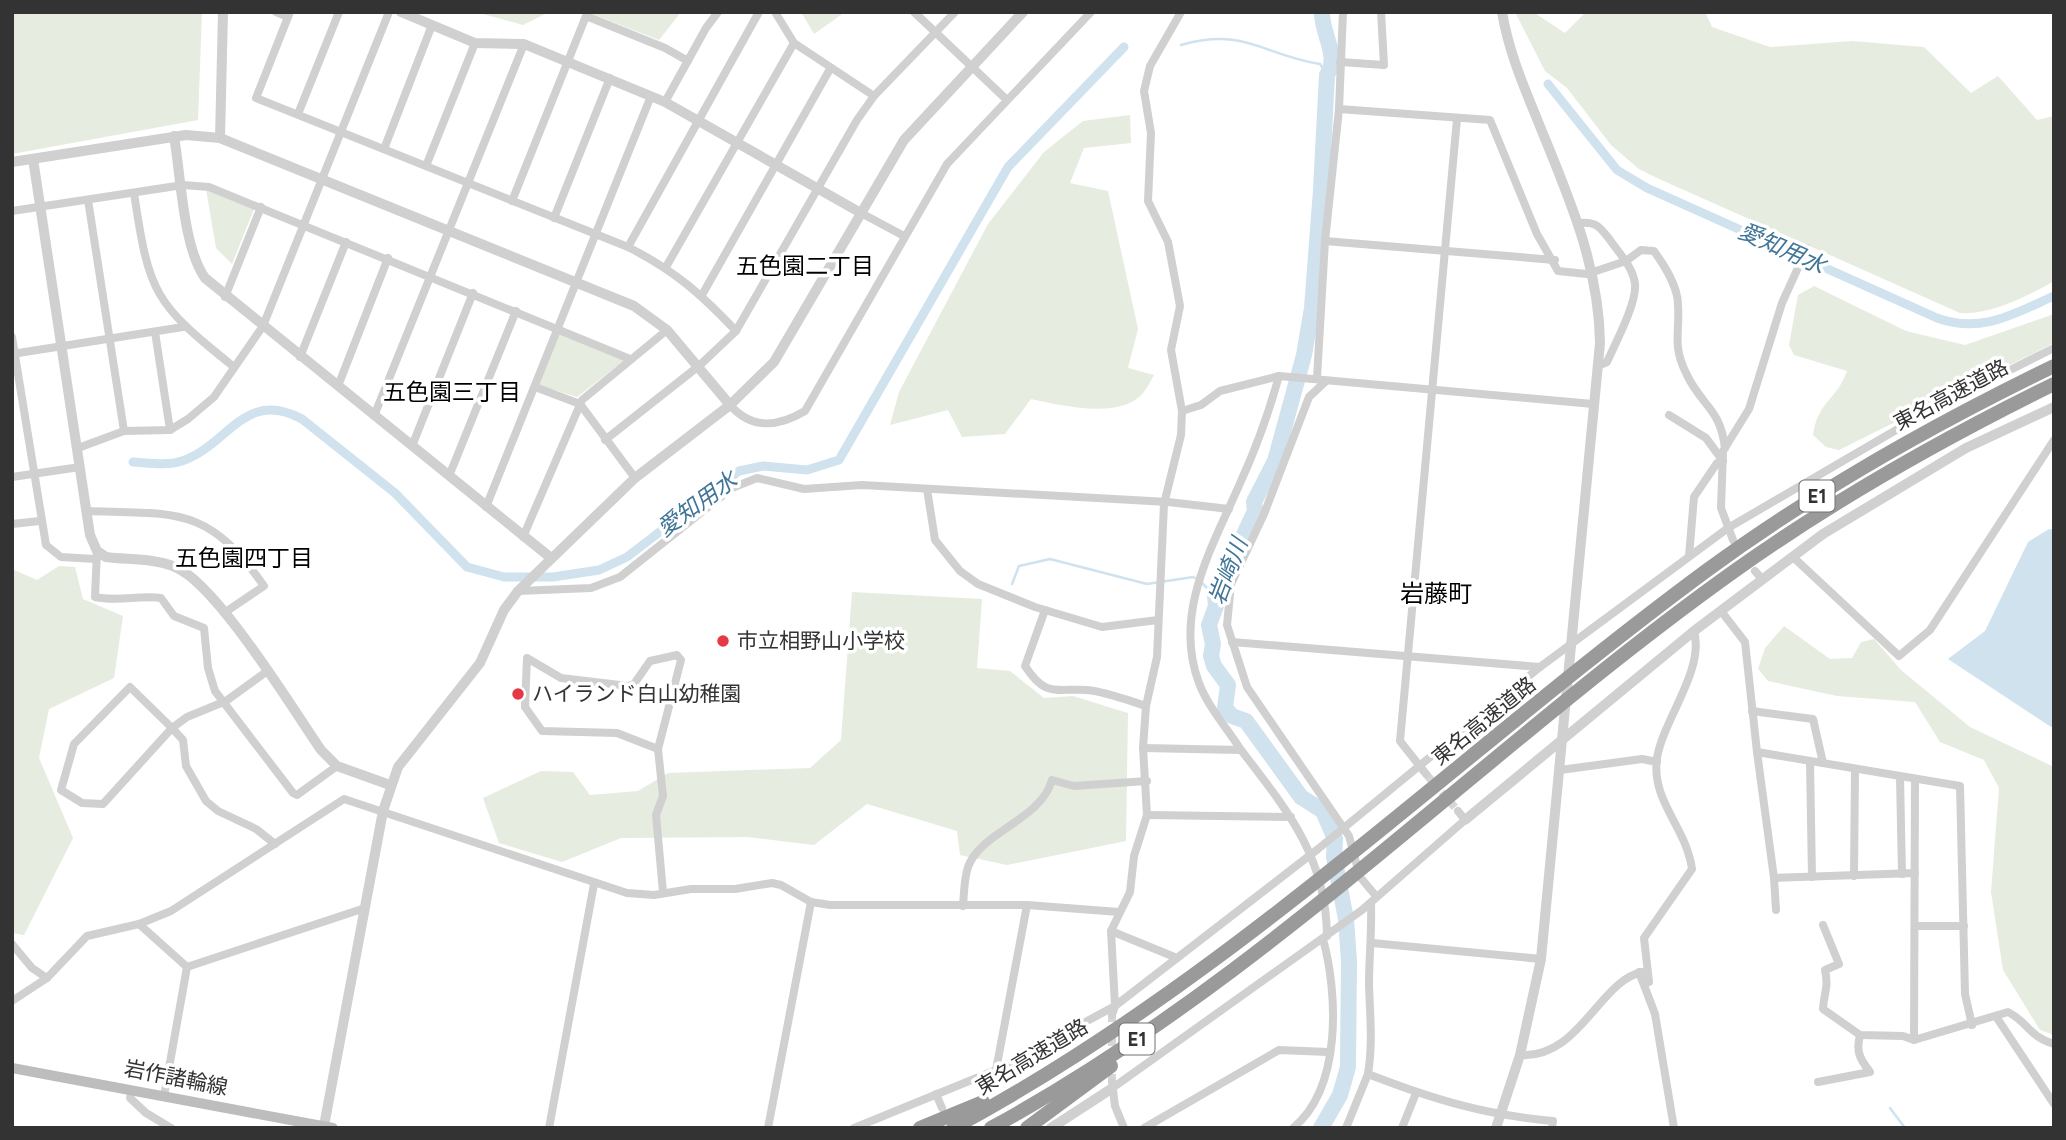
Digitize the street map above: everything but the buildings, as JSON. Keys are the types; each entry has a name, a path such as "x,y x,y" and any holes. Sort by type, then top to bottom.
{"highway":[{"name":"東名高速道路","path":"953,1128 1055,1068 1168,995 1304,894 1707,570 1816,496 1929,429 2054,366"},
{"name":"東名高速道路","path":"991,1128 1130,1043 1275,939 1385,853 1548,716 1733,572 1827,510 1928,449 2054,384"},
{"path":"1027,1128 1275,939"},
{"path":"920,1128 1055,1068"}],"main road":[{"name":"岩作諸輪線","path":"12,1068 297,1124 328,1127"}],"street":[{"path":"220,138 223,12"},
{"path":"276,12 289,15 256,98 628,247 666,267 702,295 736,331"},
{"path":"298,114 339,12"},
{"path":"78,448 124,430 170,430 214,397 262,326 389,12"},
{"path":"401,12 475,43 524,44 665,102 904,236"},
{"path":"665,102 706,28 719,12"},
{"path":"628,247 759,12"},
{"path":"775,12 794,43 874,96"},
{"path":"914,12 1007,100"},
{"path":"605,440 700,365 736,331 857,120 874,96 955,12"},
{"path":"328,1127 383,811 390,785 408,753 480,663 504,610 520,589 635,478 730,405 783,350 904,140 1023,12"},
{"path":"12,162 174,136 202,135 220,138 634,306 667,330 700,365 743,420 787,421 805,411 947,164 1091,12"},
{"path":"1112,1015 1115,1006 1111,931 1130,892 1134,856 1147,815 1143,748 1146,706 1157,657 1164,504 1181,435 1182,411 1171,350 1181,306 1168,242 1149,201 1151,133 1144,91 1154,58 1181,12"},
{"path":"1315,379 1325,241 1339,109 1343,12"},
{"path":"1340,62 1384,65 1381,12"},
{"path":"1496,1128 1520,1055 1541,959 1598,366 1600,313 1593,272 1579,223 1513,61 1502,12"},
{"path":"512,201 586,16 665,48 688,61"},
{"path":"384,149 432,25"},
{"path":"426,166 475,43"},
{"path":"666,267 739,144 794,43"},
{"path":"374,416 524,44"},
{"path":"702,295 830,69"},
{"path":"554,218 610,78"},
{"path":"486,507 651,96"},
{"path":"1339,109 1490,120 1537,234 1555,260 1559,271 1593,272 1626,261 1641,250 1654,251 1668,274 1678,304 1675,344 1686,374 1722,426 1725,448 1721,508 1733,540"},
{"path":"1426,774 1400,741 1410,657 1457,119"},
{"path":"174,136 183,185 188,239 194,260 205,278 225,297 551,558"},
{"path":"33,159 90,535 96,555 95,597 129,600 146,596 161,598 174,616 204,628 208,668 215,691 226,701 293,793 297,794 337,766"},
{"path":"12,211 183,185 209,187 630,359"},
{"path":"134,193 148,273 163,303 183,327 234,368"},
{"path":"88,200 124,430"},
{"path":"225,297 261,207"},
{"path":"1579,223 1596,223 1626,261 1635,284 1634,294 1606,362 1598,366"},
{"path":"1325,241 1555,260"},
{"path":"300,357 346,242"},
{"path":"1725,448 1749,409 1782,303 1807,248"},
{"path":"338,386 388,258"},
{"path":"412,446 473,293"},
{"path":"449,477 516,311"},
{"path":"13,353 183,327"},
{"path":"523,537 580,404 667,330"},
{"path":"155,332 170,430"},
{"path":"12,337 46,545 61,557 96,555 172,565 203,585 321,750 337,766 390,785"},
{"path":"853,1128 996,1070 1115,1006 1314,852 1540,667 1728,528 1927,412 2054,348"},
{"path":"1182,411 1202,405 1220,391 1279,376 1593,404"},
{"path":"1279,376 1268,416 1196,584 1191,634 1194,669 1200,686 1241,750 1314,852 1326,914 1334,999 1321,1094 1311,1110 1293,1128"},
{"path":"1326,381 1309,397 1264,514 1231,584 1227,625 1253,697 1340,831 1349,836 1360,877 1373,899 1369,958 1373,1043 1368,1074 1346,1128"},
{"path":"535,387 580,404 635,478"},
{"path":"1051,1128 1362,910 1465,820 1694,631 1861,509 1966,448 2054,407"},
{"path":"1669,415 1706,438 1723,461"},
{"path":"1793,558 1899,656 1930,630 2054,440"},
{"path":"1689,556 1694,497 1717,463 1723,461"},
{"path":"12,477 80,467"},
{"path":"520,589 591,587 620,578 732,488 747,480 770,480 804,489 862,485 1229,509"},
{"path":"927,489 935,540 960,571 978,584 1045,610 1102,627 1158,620"},
{"path":"88,511 170,515 197,522 222,535 240,552 264,586 224,613"},
{"path":"12,524 40,521"},
{"path":"1755,571 1763,580"},
{"path":"1045,610 1025,666 1032,677 1045,689 1064,692 1084,690 1146,706"},
{"path":"1721,611 1745,642 1776,910"},
{"path":"1674,1128 1655,1014 1643,972 1643,946 1647,931 1670,903 1692,869 1684,835 1663,804 1657,762 1661,743 1688,680 1696,639 1694,631"},
{"path":"1233,642 1540,667"},
{"path":"658,749 617,733 542,731 525,707 527,658 561,678 628,686 634,684 650,661 677,655 681,660 658,749 663,796 656,815 663,892"},
{"path":"266,672 226,701 187,716 172,729 103,804 82,803 61,790 74,744 130,687 172,729 183,740 186,766 206,801 218,811 256,829 275,844"},
{"path":"1752,711 1813,719 1823,763"},
{"path":"1143,748 1241,750"},
{"path":"1757,752 1956,784 1962,790 1965,994 1972,1025"},
{"path":"1559,769 1642,759 1657,762"},
{"path":"1810,762 1812,877"},
{"path":"1854,876 1855,769"},
{"path":"1900,777 1902,874"},
{"path":"1914,1040 1915,779"},
{"path":"963,906 968,866 980,850 1042,800 1052,780 1074,786 1147,781"},
{"path":"12,1001 47,978 87,936 139,924 196,897 344,799 594,884 639,894 735,889 772,883 781,884 811,902 830,905 1027,905 1119,912"},
{"path":"1458,811 1465,820"},
{"path":"1147,815 1291,817"},
{"path":"1774,878 1915,873"},
{"path":"550,1128 594,884"},
{"path":"768,1128 811,902"},
{"path":"996,1070 1027,905"},
{"path":"187,967 365,908"},
{"path":"139,924 187,967"},
{"path":"1823,925 1839,964 1825,970 1828,988 1823,1009 1860,1035 1903,1036 1914,1040 1997,1018 2008,1012 2018,1017 2027,1031 2054,1044"},
{"path":"1915,926 1964,926"},
{"path":"1111,931 1177,958"},
{"path":"1372,943 1541,959"},
{"path":"12,944 32,968 47,978"},
{"path":"164,1096 187,967"},
{"path":"1643,972 1649,982"},
{"path":"1520,1055 1535,1056 1570,1036 1619,986 1643,972"},
{"path":"1997,1018 2054,1104"},
{"path":"1818,1082 1870,1072 1857,1049 1860,1035"},
{"path":"1143,1128 1279,1050 1328,1052"},
{"path":"1368,1074 1416,1093 1500,1116 1553,1121 1552,1128"},
{"path":"1111,1085 1124,1128"},
{"path":"132,1090 130,1098 146,1113 171,1128"},
{"path":"1402,1128 1416,1093"},
{"path":"936,1094 942,1108"}],"shaded area":[{"path":"12,12 202,12 198,120 12,154"},
{"path":"476,12 549,12 523,25"},
{"path":"587,12 681,12 659,40"},
{"path":"801,12 845,12 814,34"},
{"path":"1515,12 1533,12 1565,33 1586,12 1705,12 1712,27 1770,47 1852,41 1924,47 1971,93 1998,76 2037,120 2054,116 2054,281 1996,308 1960,313 1657,178 1639,169 1611,145 1567,88 1545,71"},
{"path":"1130,115 1131,143 1084,148 1070,183 1108,191 1138,329 1128,368 1154,375 1143,393 1127,404 1101,409 1071,407 1031,399 1005,434 962,437 948,410 890,425 899,392 988,224 1044,152 1083,121"},
{"path":"206,189 254,209 232,264 216,248"},
{"path":"1814,286 1906,331 1965,345 2054,314 2054,343 1839,450 1826,447 1813,435 1815,424 1847,371 1794,355 1789,345 1798,295"},
{"path":"560,332 626,359 577,397 538,385"},
{"path":"59,566 75,567 83,599 123,616 114,678 49,709 39,758 73,838 24,935 12,933 12,569 37,580"},
{"path":"852,592 982,599 977,668 1010,671 1044,698 1073,696 1128,713 1126,841 1007,865 960,855 957,831 867,804 814,845 748,837 621,838 562,862 499,843 483,798 541,771 573,772 590,795 638,791 668,773 810,768 841,740"},
{"path":"1784,626 1830,659 1852,658 1861,642 1874,639 1901,670 1970,727 2054,767 2054,1035 2040,1030 2003,970 1991,892 1999,788 1984,760 1940,742 1915,702 1837,696 1768,681 1758,669 1765,648"}],"water":[{"path":"2049,529 2054,530 2054,725 2051,727 1948,659 1985,631 2028,542"}],"waterway":[{"name":"岩崎川","path":"1321,1128 1340,1095 1348,1067 1349,961 1346,919 1334,857 1335,839 1323,811 1301,797 1246,721 1232,716 1225,708 1228,685 1214,666 1209,625 1216,606 1215,596 1255,511 1254,502 1275,461 1304,355 1312,308 1327,75 1332,60 1322,12"},
{"path":"1181,45 1222,39 1253,44 1320,64 1327,75"},
{"name":"愛知用水","path":"133,462 164,464 182,461 198,453 251,414 265,410 282,411 302,419 395,493 467,567 504,577 553,577 599,570 627,557 739,471 763,466 807,470 839,460 1008,167 1124,47"},
{"name":"愛知用水","path":"1548,84 1617,170 1647,188 1937,318 1969,324 1983,323 2011,315 2054,296"},
{"path":"1012,584 1019,566 1050,559 1147,584 1193,577 1197,579"},
{"path":"1202,583 1215,596"},
{"path":"1890,1108 1905,1128"}],"tunnel":[{"path":"1426,774 1458,811"},
{"path":"1112,1015 1112,1082"}],"place":[{"name":"市立相野山小学校","path":"723,641"},
{"name":"ハイランド白山幼稚園","path":"518,694"}],"district":[{"name":"五色園二丁目","path":"805,266"},
{"name":"五色園三丁目","path":"452,392"},
{"name":"五色園四丁目","path":"244,558"},
{"name":"岩藤町","path":"1436,594"}]}
